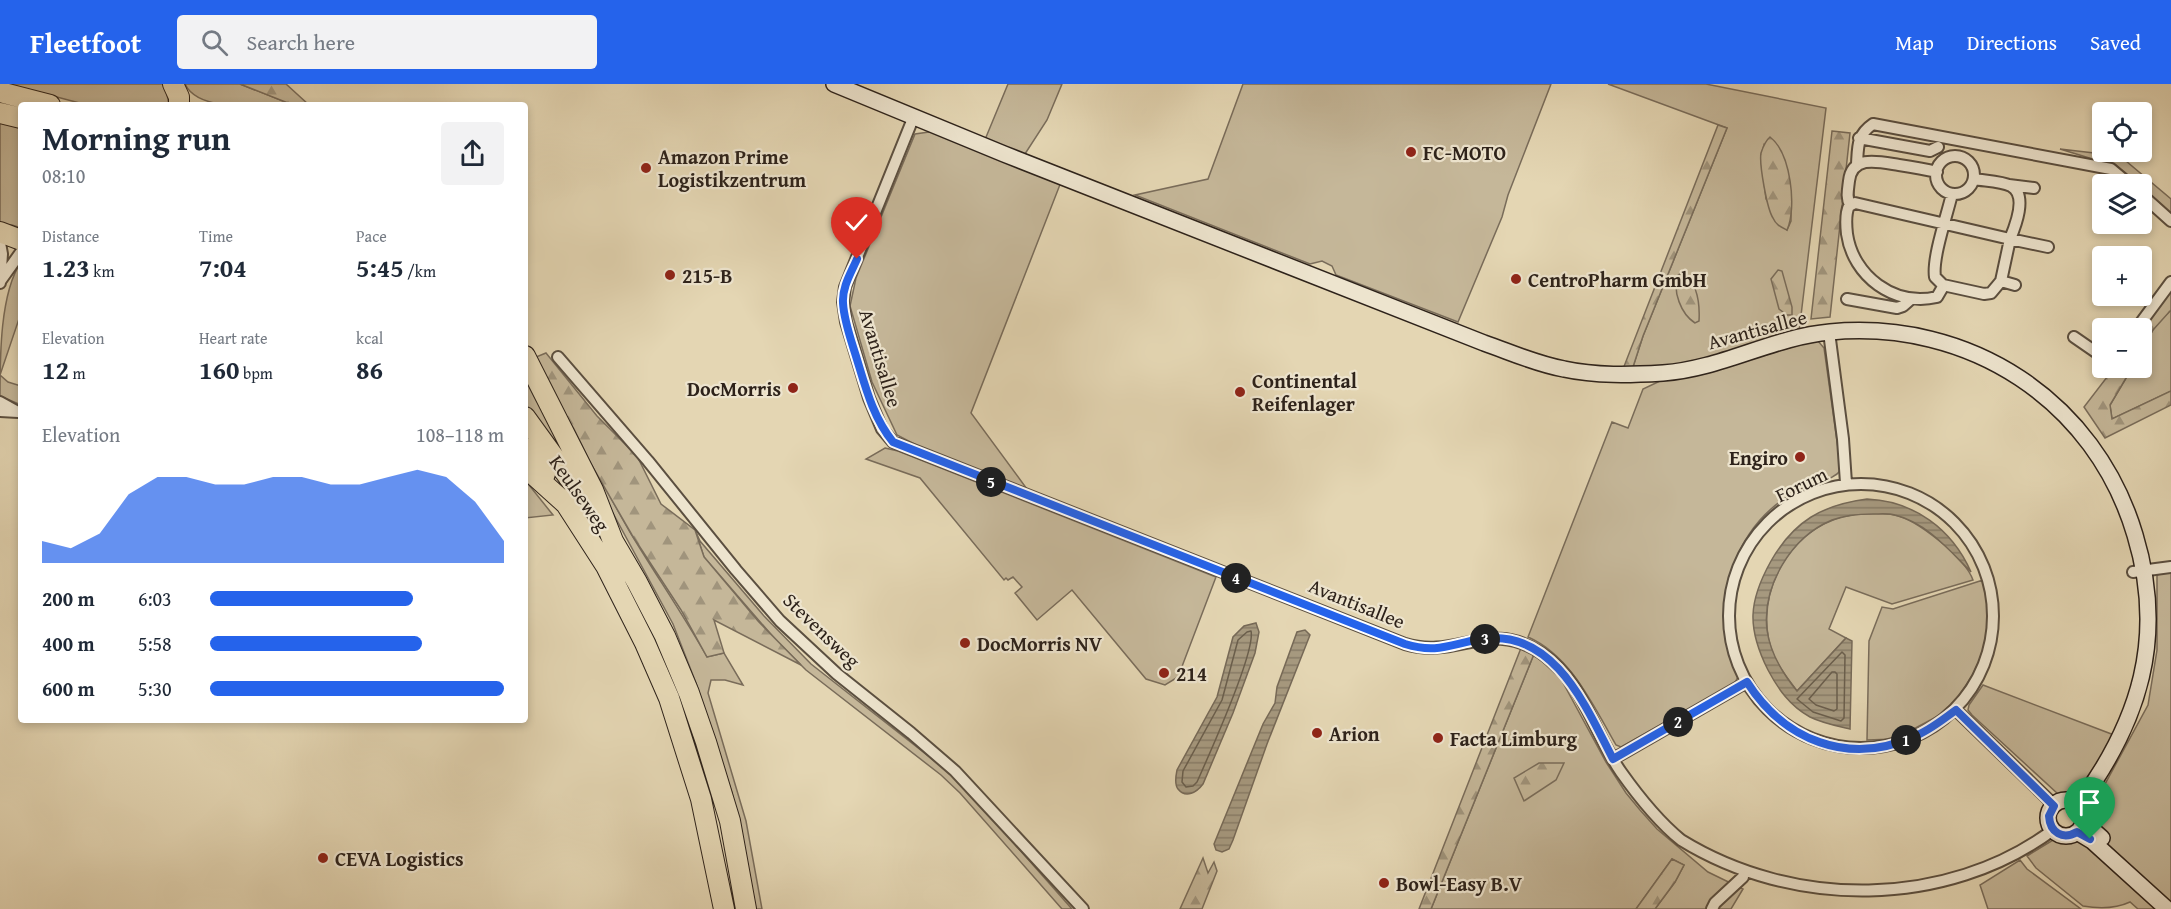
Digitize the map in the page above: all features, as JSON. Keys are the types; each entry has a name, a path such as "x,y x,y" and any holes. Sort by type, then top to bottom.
{"highway":[{"path":"0,92 39,102"},
{"path":"0,113 18,117"},
{"path":"0,232 18,239"},
{"path":"528,362 593,490 614,541 664,636 689,693 730,821 746,909"},
{"name":"Keulseweg","path":"528,421 568,473 614,541"},
{"name":"Keulseweg","path":"528,452 566,504"},
{"path":"528,470 566,504 617,587 645,643 669,698 701,799 724,909"}],"street":[{"name":"Avantisallee","path":"834,84 1484,343 1562,369 1595,374 1666,373 1829,332 1896,331 1924,337 1981,356 2036,388 2084,434 2104,464 2133,526 2148,642 2142,681 2116,748 2078,805"},
{"name":"Avantisallee","path":"914,116 845,287 843,302 846,322 873,411 882,429 893,442 1405,644 1440,649 1484,639 1508,639 1521,642 1542,653 1565,676 1584,704 1621,772 1649,808 1681,840 1707,858 1743,877 1783,892"},
{"path":"1850,205 1847,195 1849,177 1857,164 1859,138 1863,131 1873,124 1939,142 2111,169 2117,174"},
{"path":"1859,138 1930,151 1939,142"},
{"path":"1939,142 1947,159"},
{"path":"1959,157 1966,160 1974,172 1974,179 1966,191 1952,194 1940,186 1937,172 1940,165 1947,159 1959,157"},
{"path":"1857,164 1873,161 1937,172"},
{"path":"1952,194 1934,271 1938,282 1984,294 1995,290 2001,281 2019,204 2026,190 1974,179"},
{"path":"1944,285 1936,297 1911,299 1890,292 1868,278 1857,264 1850,249 1846,227 1847,209 1850,205 1855,203 2048,247"},
{"path":"2152,204 2171,221"},
{"path":"0,243 0,282"},
{"path":"0,282 18,256"},
{"path":"2001,281 2015,285"},
{"path":"2145,318 2171,282"},
{"path":"1847,299 1897,308 1911,299"},
{"name":"Forum","path":"1829,332 1843,439 1846,483"},
{"path":"2074,337 2092,349"},
{"name":"Stevensweg","path":"558,357 641,452 780,621 837,674 955,771 1083,909"},
{"path":"0,402 18,412"},
{"path":"0,411 18,413"},
{"name":"Forum","path":"1846,483 1890,487 1909,493 1934,506 1952,520 1968,537 1988,575 1994,631 1977,681 1956,710 1914,737 1886,747 1856,750 1828,745 1806,737 1785,724 1758,699 1747,682 1731,642 1729,615 1732,588 1740,562 1773,518 1794,503 1819,491 1846,483"},
{"path":"2138,570 2171,567"},
{"path":"1613,759 1747,682"},
{"path":"1956,710 2054,806"},
{"path":"2065,800 2078,805 2082,810 2080,827 2068,836 2053,830 2049,816 2054,806 2065,800"},
{"path":"2080,827 2171,901"},
{"path":"2080,827 2092,841 2167,909"},
{"path":"1912,898 1974,880 2020,855 2053,830"},
{"path":"1712,909 1715,903 1743,877"}],"green space":[{"path":"8,84 165,84 168,102 76,102"},
{"path":"185,84 240,84 285,102 211,102 192,94"},
{"path":"240,84 286,84 306,102 285,102"},
{"path":"1008,84 1062,84 1047,120 1023,157 984,142"},
{"path":"1243,84 1551,84 1508,195 1502,217 1458,322 1336,275 1332,266 1322,261 1310,264 1135,195 1208,179"},
{"path":"1608,84 1706,84 1826,108 1799,332 1696,362 1632,370 1643,336 1727,128","holes":["1764,145 1791,205 1791,221 1787,230 1766,199 1761,156"]},
{"path":"0,121 18,125 18,227 0,226"},
{"path":"1718,125 1727,128 1643,336 1632,370 1623,369"},
{"path":"936,131 1061,182 971,413 1027,489 918,446 897,435 872,382 850,306 856,278 915,134"},
{"path":"1832,131 1850,133 1830,317 1811,319"},
{"path":"1770,137 1783,155 1790,181 1792,208 1787,230 1774,220 1768,206 1764,186 1761,153 1765,142"},
{"path":"2060,149 2092,153 2092,159"},
{"path":"2101,162 2127,162 2141,174 2119,174"},
{"path":"2152,183 2171,199 2171,217 2152,201"},
{"path":"18,268 18,322 0,375 5,308"},
{"path":"1778,270 1782,271 1792,315 1787,315 1779,309 1771,279"},
{"path":"1684,272 1692,282 1697,295 1699,321 1695,323 1682,308 1677,295 1676,281 1678,275"},
{"path":"2171,289 2171,310 2152,332 2150,318"},
{"path":"2171,310 2171,391 2112,419 2110,405 2126,378 2152,378 2152,332"},
{"path":"1818,341 1824,348 1841,470 1832,477 1809,485 1784,499 1765,515 1749,534 1737,556 1726,604 1726,629 1730,654 1738,677 1734,684 1621,747 1616,745 1580,683 1569,669 1543,645 1528,637 1612,422 1628,428 1643,389 1660,381 1716,370"},
{"path":"546,353 597,416 637,456 661,504 695,530 704,557 758,621 801,665 714,620 724,653 707,657 681,610 632,535 591,464 574,429 531,359"},
{"path":"528,370 586,481 528,409"},
{"path":"0,375 8,382 18,385 18,404 0,396"},
{"path":"2106,378 2126,378 2110,405 2112,419 2171,391 2171,405 2105,438 2084,407"},
{"path":"544,381 630,532 707,657 724,653 743,685 725,680 711,680 708,693 746,821 762,909 756,909 732,793 696,683 673,624"},
{"path":"885,448 898,451 1216,577 1178,677 1165,685 1146,679 1072,590 1037,620 1015,593 1022,587 1013,577 1004,580 920,478 866,459"},
{"path":"528,484 553,515 528,518"},
{"path":"1856,514 1889,514 1915,524 1951,551 1961,561 1973,580 1892,604 1846,587 1829,629 1846,638 1797,691 1776,660 1768,636 1767,616 1776,576 1786,558 1799,542 1815,529 1841,517"},
{"path":"695,530 700,541 764,616 811,664 945,769 965,788 1072,909 1062,909 960,793 941,775 806,670 775,639 704,557"},
{"path":"2160,571 2171,571 2171,909 2138,909 2130,902 2107,908 2083,906 2036,868 2027,856 2053,840 2075,841 2095,814 2092,808 2148,705 2157,650 2157,576"},
{"path":"1983,580 1987,597 1987,644 1972,676 1957,699 1938,716 1895,739 1867,740 1869,641 1882,607 1893,609"},
{"path":"1521,648 1534,654 1431,909 1419,909"},
{"path":"1534,654 1561,679 1606,762 1640,810 1657,829 1708,872 1743,889 1731,909 1655,909 1675,882 1684,865 1672,859 1636,909 1431,909"},
{"path":"1983,685 2114,735 2102,758 2074,794 2060,796 1972,715 1968,710 1969,705"},
{"path":"1539,763 1564,763 1556,780 1524,801 1514,778"},
{"path":"1203,858 1208,873 1214,862 1217,871 1202,909 1180,909"},
{"path":"1672,859 1684,865 1675,882 1655,909 1636,909"},
{"path":"2020,860 2027,869 2081,909 1988,909 1980,885"}],"water":[{"path":"1867,499 1900,505 1930,520 1953,543 1971,572 1946,546 1927,531 1907,519 1890,514 1857,515 1832,520 1804,538 1792,551 1782,565 1769,597 1767,630 1771,646 1782,670 1797,691 1846,638 1852,641 1850,729 1810,717 1796,708 1785,696 1761,655 1756,641 1753,615 1754,602 1763,576 1789,535 1811,517 1823,511"},
{"path":"1256,623 1259,632 1255,653 1233,713 1203,784 1195,792 1184,794 1176,785 1177,770 1217,697 1233,637 1244,626"},
{"path":"1305,630 1310,635 1267,744 1233,840 1229,849 1222,852 1216,850 1214,844 1263,724 1275,703 1277,687 1297,632"}],"place":[{"name":"FC-MOTO","path":"1411,152"},
{"name":"Amazon Prime Logistikzentrum","path":"646,168"},
{"name":"215-B","path":"670,275"},
{"name":"CentroPharm GmbH","path":"1516,279"},
{"name":"DocMorris","path":"793,388"},
{"name":"Continental Reifenlager","path":"1240,392"},
{"name":"Engiro","path":"1800,457"},
{"name":"DocMorris NV","path":"965,643"},
{"name":"214","path":"1164,673"},
{"name":"Arion","path":"1317,733"},
{"name":"Facta Limburg","path":"1438,738"},
{"name":"CEVA Logistics","path":"323,858"},
{"name":"Bowl-Easy B.V","path":"1384,883"}],"route":[{"path":"857,259 845,287 843,302 846,322 873,411 882,429 893,442 1413,647 1440,649 1484,639 1508,639 1521,642 1542,653 1565,676 1584,704 1613,759 1747,682 1758,699 1785,724 1806,737 1828,745 1856,750 1886,747 1914,737 1956,710 2054,806 2049,816 2049,824 2053,830 2068,836 2077,832 2090,839"}]}
